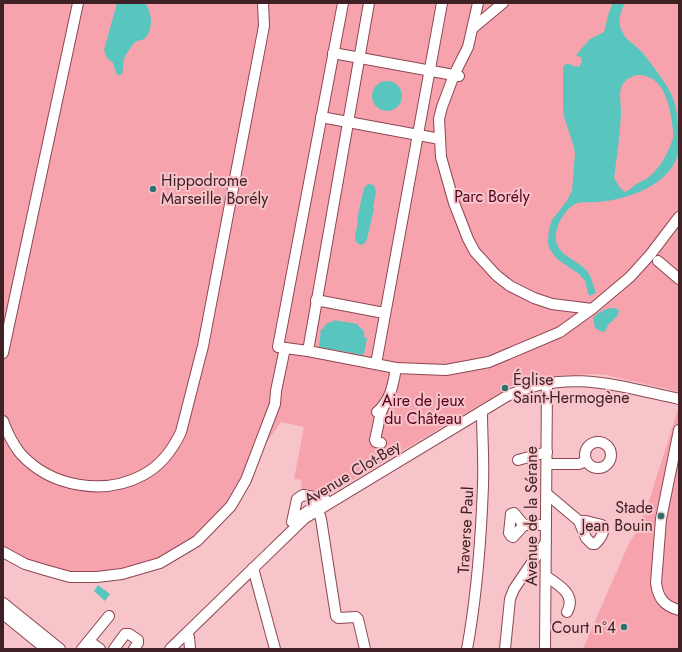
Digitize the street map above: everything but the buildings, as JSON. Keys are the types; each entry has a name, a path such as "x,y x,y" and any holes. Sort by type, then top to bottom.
{"street":[{"path":"3,353 78,3"},
{"path":"3,421 6,430 20,453 36,467 50,476 62,481 83,486 102,486 126,482 143,475 159,463 175,445 181,432 203,346 264,26 264,3"},
{"path":"343,3 278,347 308,351 396,368 446,370 489,362 560,332 592,309 630,277 650,255 679,217"},
{"path":"308,351 369,3"},
{"path":"376,364 384,313 442,3"},
{"path":"478,3 468,47 441,113 440,119 440,157 454,203 468,239 475,252 496,275 510,286 534,298 552,304 592,309"},
{"path":"473,28 503,3"},
{"path":"333,53 457,76"},
{"path":"321,117 440,138"},
{"path":"658,261 679,279"},
{"path":"316,300 384,313"},
{"path":"3,552 25,564 51,572 70,577 97,577 122,574 160,563 197,541 231,506 246,480 275,404 276,391 285,348"},
{"path":"381,443 376,442 375,440 381,412 390,394 396,368"},
{"name":"Avenue Clot-Bey","path":"170,649 297,525 315,504 516,392 547,383 573,380 612,384 679,399"},
{"name":"Avenue de la Sérane","path":"546,649 547,383"},
{"path":"377,412 385,404"},
{"name":"Traverse Paul","path":"467,649 474,610 478,563 483,483 482,411"},
{"path":"679,430 661,519 656,583 657,593 661,600 667,605 679,610"},
{"path":"518,460 547,452"},
{"path":"547,464 579,464 586,461"},
{"path":"547,494 578,521"},
{"path":"315,504 321,519 336,616 338,618 356,617 358,619 365,649"},
{"path":"524,525 546,525"},
{"path":"505,649 510,599 514,589 546,542"},
{"path":"253,568 275,649"},
{"path":"546,576 567,592 571,600 571,606 568,612"},
{"path":"3,603 60,649"},
{"path":"3,614 46,649"},
{"path":"100,649 85,645 109,616"},
{"path":"114,649 125,634 129,634 138,640 138,643 134,649"},
{"path":"186,634 189,638 190,649"}],"green space":[{"path":"3,3 679,3 679,392 606,375 590,374 556,376 520,381 327,495 303,491 301,487 302,480 294,479 304,427 281,422 229,502 192,540 160,558 127,570 75,574 39,565 3,549"},
{"name":"Stade Jean Bouin","path":"679,406 679,649 583,649 629,543 637,531 649,501"}],"water":[{"path":"117,3 145,3 151,20 148,35 144,39 134,43 130,48 125,56 122,74 119,76 116,73 113,63 107,58 104,50"},
{"path":"613,3 625,3 620,20 620,26 626,38 641,51 672,95 676,109 680,146 673,166 666,175 646,189 622,198 599,202 577,203 567,210 558,225 556,240 560,250 564,254 589,273 596,293 589,296 585,281 579,274 557,259 549,248 548,242 549,229 552,220 566,202 572,191 575,153 564,117 563,67 566,64 570,64 575,67 579,67 582,62 582,58 576,55 590,39 604,32","holes":["637,75 646,76 659,84 663,91 669,106 673,138 667,154 657,169 649,177 625,192 621,189 614,178 621,121 620,91 624,83 630,78"]},
{"path":"387,81 398,85 402,96 398,107 387,111 376,107 372,96 376,85"},
{"path":"368,184 374,185 376,191 374,209 367,239 364,244 361,245 356,242 355,237 357,219 364,188"},
{"path":"615,308 619,310 618,315 608,325 605,332 595,328 593,318 598,313 603,310"},
{"path":"333,320 358,324 364,332 364,337 367,338 363,355 319,347 321,329 323,329 330,322 333,322"},
{"path":"98,585 110,594 105,601 94,591"}],"place":[{"name":"Hippodrome Marseille Borély","path":"153,189"},
{"name":"Église Saint-Hermogène","path":"505,388"},
{"name":"Stade Jean Bouin","path":"661,516"},
{"name":"Court n°4","path":"624,627"}],"park label":[{"name":"Parc Borély","path":"492,196"},
{"name":"Aire de jeux du Château","path":"423,409"}]}
